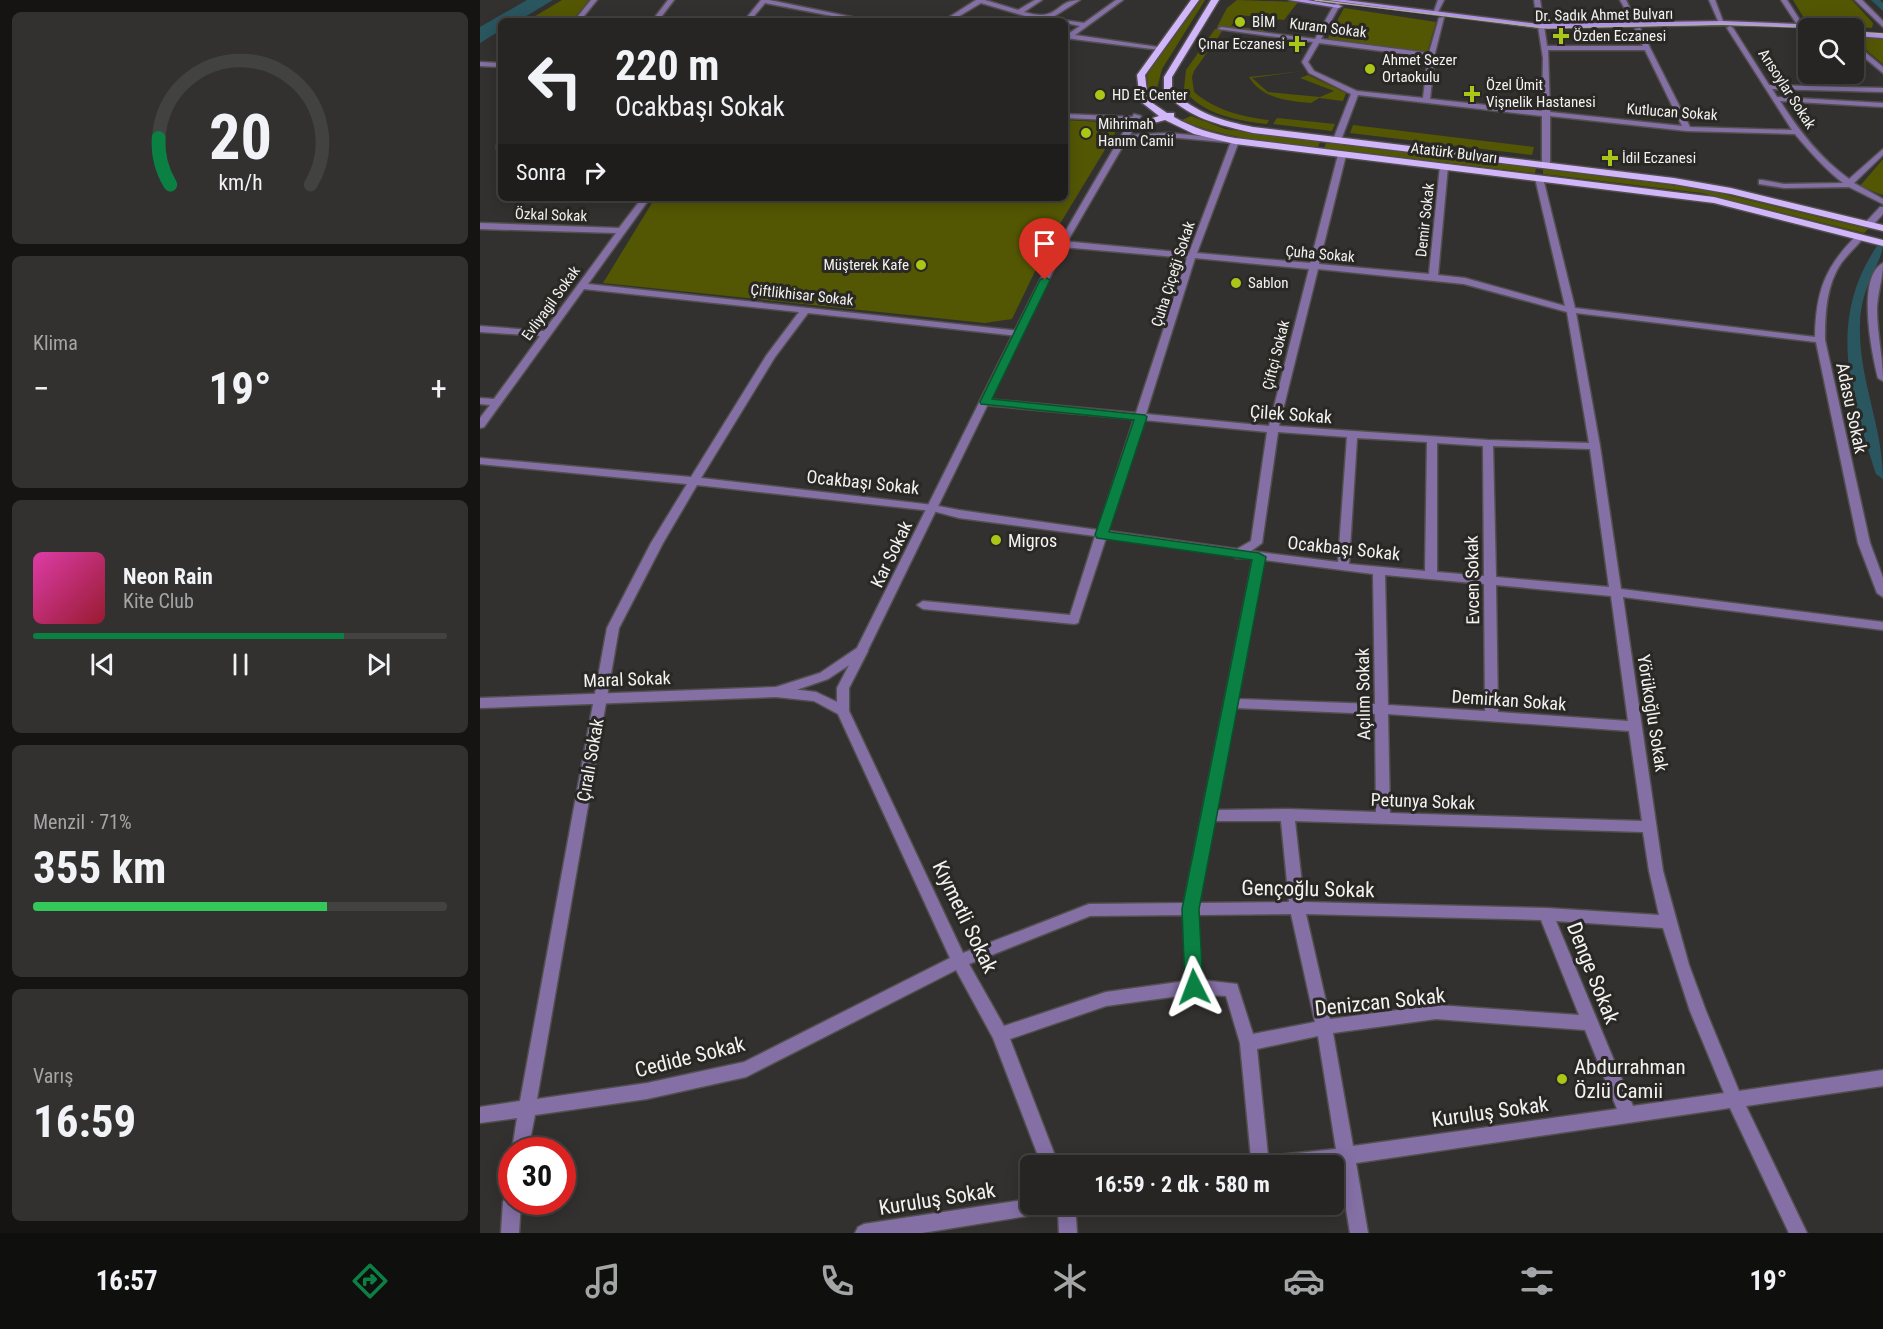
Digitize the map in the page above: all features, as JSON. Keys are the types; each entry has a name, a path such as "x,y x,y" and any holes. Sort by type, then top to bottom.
{"main road":[{"path":"1134,121 1168,76 1215,0"},
{"name":"Dr. Sadık Ahmet Bulvarı","path":"1292,0 1337,2 1435,13 1539,28"},
{"path":"1153,94 1141,75 1193,2"},
{"name":"Dr. Sadık Ahmet Bulvarı","path":"1337,2 1442,18 1539,28 1722,23 1798,25"},
{"name":"Dr. Sadık Ahmet Bulvarı","path":"1637,26 1798,30"},
{"path":"1864,30 1883,31"},
{"path":"1864,35 1883,36"},
{"name":"Atatürk Bulvarı","path":"1153,94 1225,124 1253,130 1731,190 1883,228"},
{"name":"Atatürk Bulvarı","path":"1153,94 1165,117 1193,132 1235,141 1714,200 1883,243"},
{"path":"1134,121 1165,117 1188,110"}],"street":[{"path":"579,18 594,0"},
{"path":"657,18 671,0"},
{"path":"951,18 980,0 1020,12 1029,18"},
{"path":"1020,12 1039,0"},
{"path":"1048,18 1077,0"},
{"path":"1068,38 1120,0"},
{"path":"1435,13 1441,0"},
{"path":"1537,0 1539,28 1544,48 1547,115 1546,165"},
{"path":"1623,0 1687,129"},
{"path":"1712,0 1722,23"},
{"path":"1784,0 1798,22"},
{"path":"1858,0 1883,25"},
{"path":"750,18 764,1 852,18"},
{"path":"1337,2 1305,62 1308,68 1354,93 1337,140"},
{"path":"1426,101 1431,56 1442,18"},
{"path":"1068,22 1085,25"},
{"name":"Arısoylar Sokak","path":"1730,28 1796,132 1847,185 1883,202"},
{"name":"Kuram Sokak","path":"1221,29 1431,56"},
{"path":"1068,38 1158,49"},
{"path":"1544,48 1648,48"},
{"path":"1864,54 1883,71"},
{"path":"480,64 498,65"},
{"path":"1768,87 1883,90"},
{"name":"Kutlucan Sokak","path":"1354,93 1687,129 1796,132"},
{"path":"1775,99 1883,105"},
{"path":"1068,116 1134,121"},
{"name":"Kar Sokak","path":"843,688 1062,244 1134,121"},
{"path":"1125,137 1168,135 1235,141"},
{"name":"Çuha Çiçeği Sokak","path":"923,605 1074,620 1192,256 1235,141"},
{"path":"1762,182 1784,186 1847,185 1883,151"},
{"name":"Çiftçi Sokak","path":"1236,554 1256,543 1273,429 1342,154"},
{"name":"Demir Sokak","path":"1433,277 1444,166"},
{"name":"Yörükoğlu Sokak","path":"1539,178 1571,310 1595,446 1635,726 1667,922 1684,974 1734,1101 1798,1233"},
{"name":"Evliyagil Sokak","path":"480,425 644,201"},
{"path":"1870,224 1883,209"},
{"name":"Özkal Sokak","path":"480,226 621,231"},
{"name":"Adasu Sokak","path":"1861,237 1838,258 1831,272 1820,316 1820,340 1864,543 1883,593"},
{"name":"Çuha Sokak","path":"1062,244 1465,281 1571,310 1820,340"},
{"path":"1883,266 1873,297 1872,328 1883,378"},
{"name":"Çiftlikhisar Sokak","path":"582,286 1018,333"},
{"name":"Çıralı Sokak","path":"522,1137 613,628 657,543 694,481 771,356 805,311"},
{"path":"480,329 546,334"},
{"path":"480,401 497,402"},
{"name":"Çilek Sokak","path":"985,402 1352,435 1488,443 1595,446"},
{"path":"1343,567 1352,435"},
{"path":"1431,573 1432,438"},
{"name":"Evcen Sokak","path":"1488,443 1492,717"},
{"name":"Ocakbaşı Sokak","path":"480,461 694,481 933,508 959,514 1259,557 1615,592 1883,626"},
{"path":"1194,987 1190,909 1259,557"},
{"name":"Açılım Sokak","path":"1379,570 1383,818"},
{"path":"776,692 824,676 862,651"},
{"name":"Kıymetli Sokak","path":"843,688 843,711 958,961 1000,1035 1047,1155"},
{"path":"776,692 816,697 843,711"},
{"name":"Maral Sokak","path":"480,703 776,692"},
{"name":"Demirkan Sokak","path":"1231,703 1381,709 1635,726"},
{"path":"1287,815 1297,908 1324,1027 1359,1233"},
{"name":"Petunya Sokak","path":"1208,816 1287,815 1651,827"},
{"name":"Gençoğlu Sokak","path":"958,961 1089,910 1297,908 1546,914 1667,922"},
{"name":"Denge Sokak","path":"1546,914 1628,1115"},
{"name":"Cedide Sokak","path":"480,1115 647,1091 746,1069 958,961"},
{"path":"1000,1035 1106,999 1194,987 1232,988 1248,1043 1255,1155"},
{"name":"Denizcan Sokak","path":"1248,1043 1324,1027 1436,1012 1589,1023"},
{"name":"Kuruluş Sokak","path":"1345,1156 1883,1078"},
{"name":"Kuruluş Sokak","path":"864,1233 1020,1209"},
{"path":"510,1233 511,1215"},
{"path":"1067,1215 1068,1233"}],"shaded area":[{"path":"562,0 589,0 574,18 532,18"},
{"path":"1201,0 1205,0 1162,69 1157,88 1148,88 1147,75"},
{"path":"1237,0 1298,2 1284,20 1239,15 1231,26 1264,30 1263,32 1217,27 1227,8"},
{"path":"1793,0 1852,0 1873,23 1872,28 1864,27 1864,18 1804,18"},
{"path":"1344,8 1436,22 1427,53 1327,40"},
{"path":"1215,29 1223,30 1194,71 1192,77 1194,92 1211,104 1229,112 1269,120 1267,124 1221,115 1200,105 1184,89 1186,70"},
{"path":"1864,36 1883,38 1883,64 1864,48"},
{"path":"1303,71 1252,78 1268,92 1320,97 1334,91 1300,78 1308,75 1346,93 1343,101 1319,98 1311,103 1277,98 1261,90 1249,77"},
{"path":"1191,116 1225,129 1320,142 1318,147 1232,136 1182,120"},
{"path":"1277,118 1335,124 1332,131 1273,124"},
{"path":"1068,120 1121,123 1049,242 1012,319 985,323 603,283 653,201 1068,201"},
{"path":"1353,125 1534,147 1532,155 1350,133"},
{"path":"1326,143 1536,168 1535,173 1324,148"},
{"path":"1883,159 1883,194 1882,195 1860,186"},
{"path":"1543,169 1702,189 1868,229 1864,233 1702,193 1543,174"}],"water":[{"path":"527,0 553,0 523,18 498,18 498,32 480,43 480,27"}],"waterway":[{"path":"1875,0 1883,8"},
{"path":"1883,245 1860,287 1854,323 1854,344 1860,389 1883,474"}],"tram line":[{"path":"1315,0 1547,28 1721,24 1798,27"},
{"path":"1864,33 1883,34"}],"place":[{"name":"BİM","path":"1240,22"},
{"name":"Özden Eczanesi","path":"1561,36"},
{"name":"Çınar Eczanesi","path":"1297,44"},
{"name":"Ahmet Sezer Ortaokulu","path":"1370,69"},
{"name":"Özel Ümit Vişnelik Hastanesi","path":"1472,94"},
{"name":"HD Et Center","path":"1100,95"},
{"name":"Mihrimah Hanım Camii","path":"1086,133"},
{"name":"İdil Eczanesi","path":"1610,158"},
{"name":"Müşterek Kafe","path":"921,265"},
{"name":"Sablon","path":"1236,283"},
{"name":"Migros","path":"996,540"},
{"name":"Abdurrahman Özlü Camii","path":"1562,1079"}],"route":[{"path":"1045,280 985,402 1141,417 1102,535 1259,557 1190,909 1194,987"}]}
